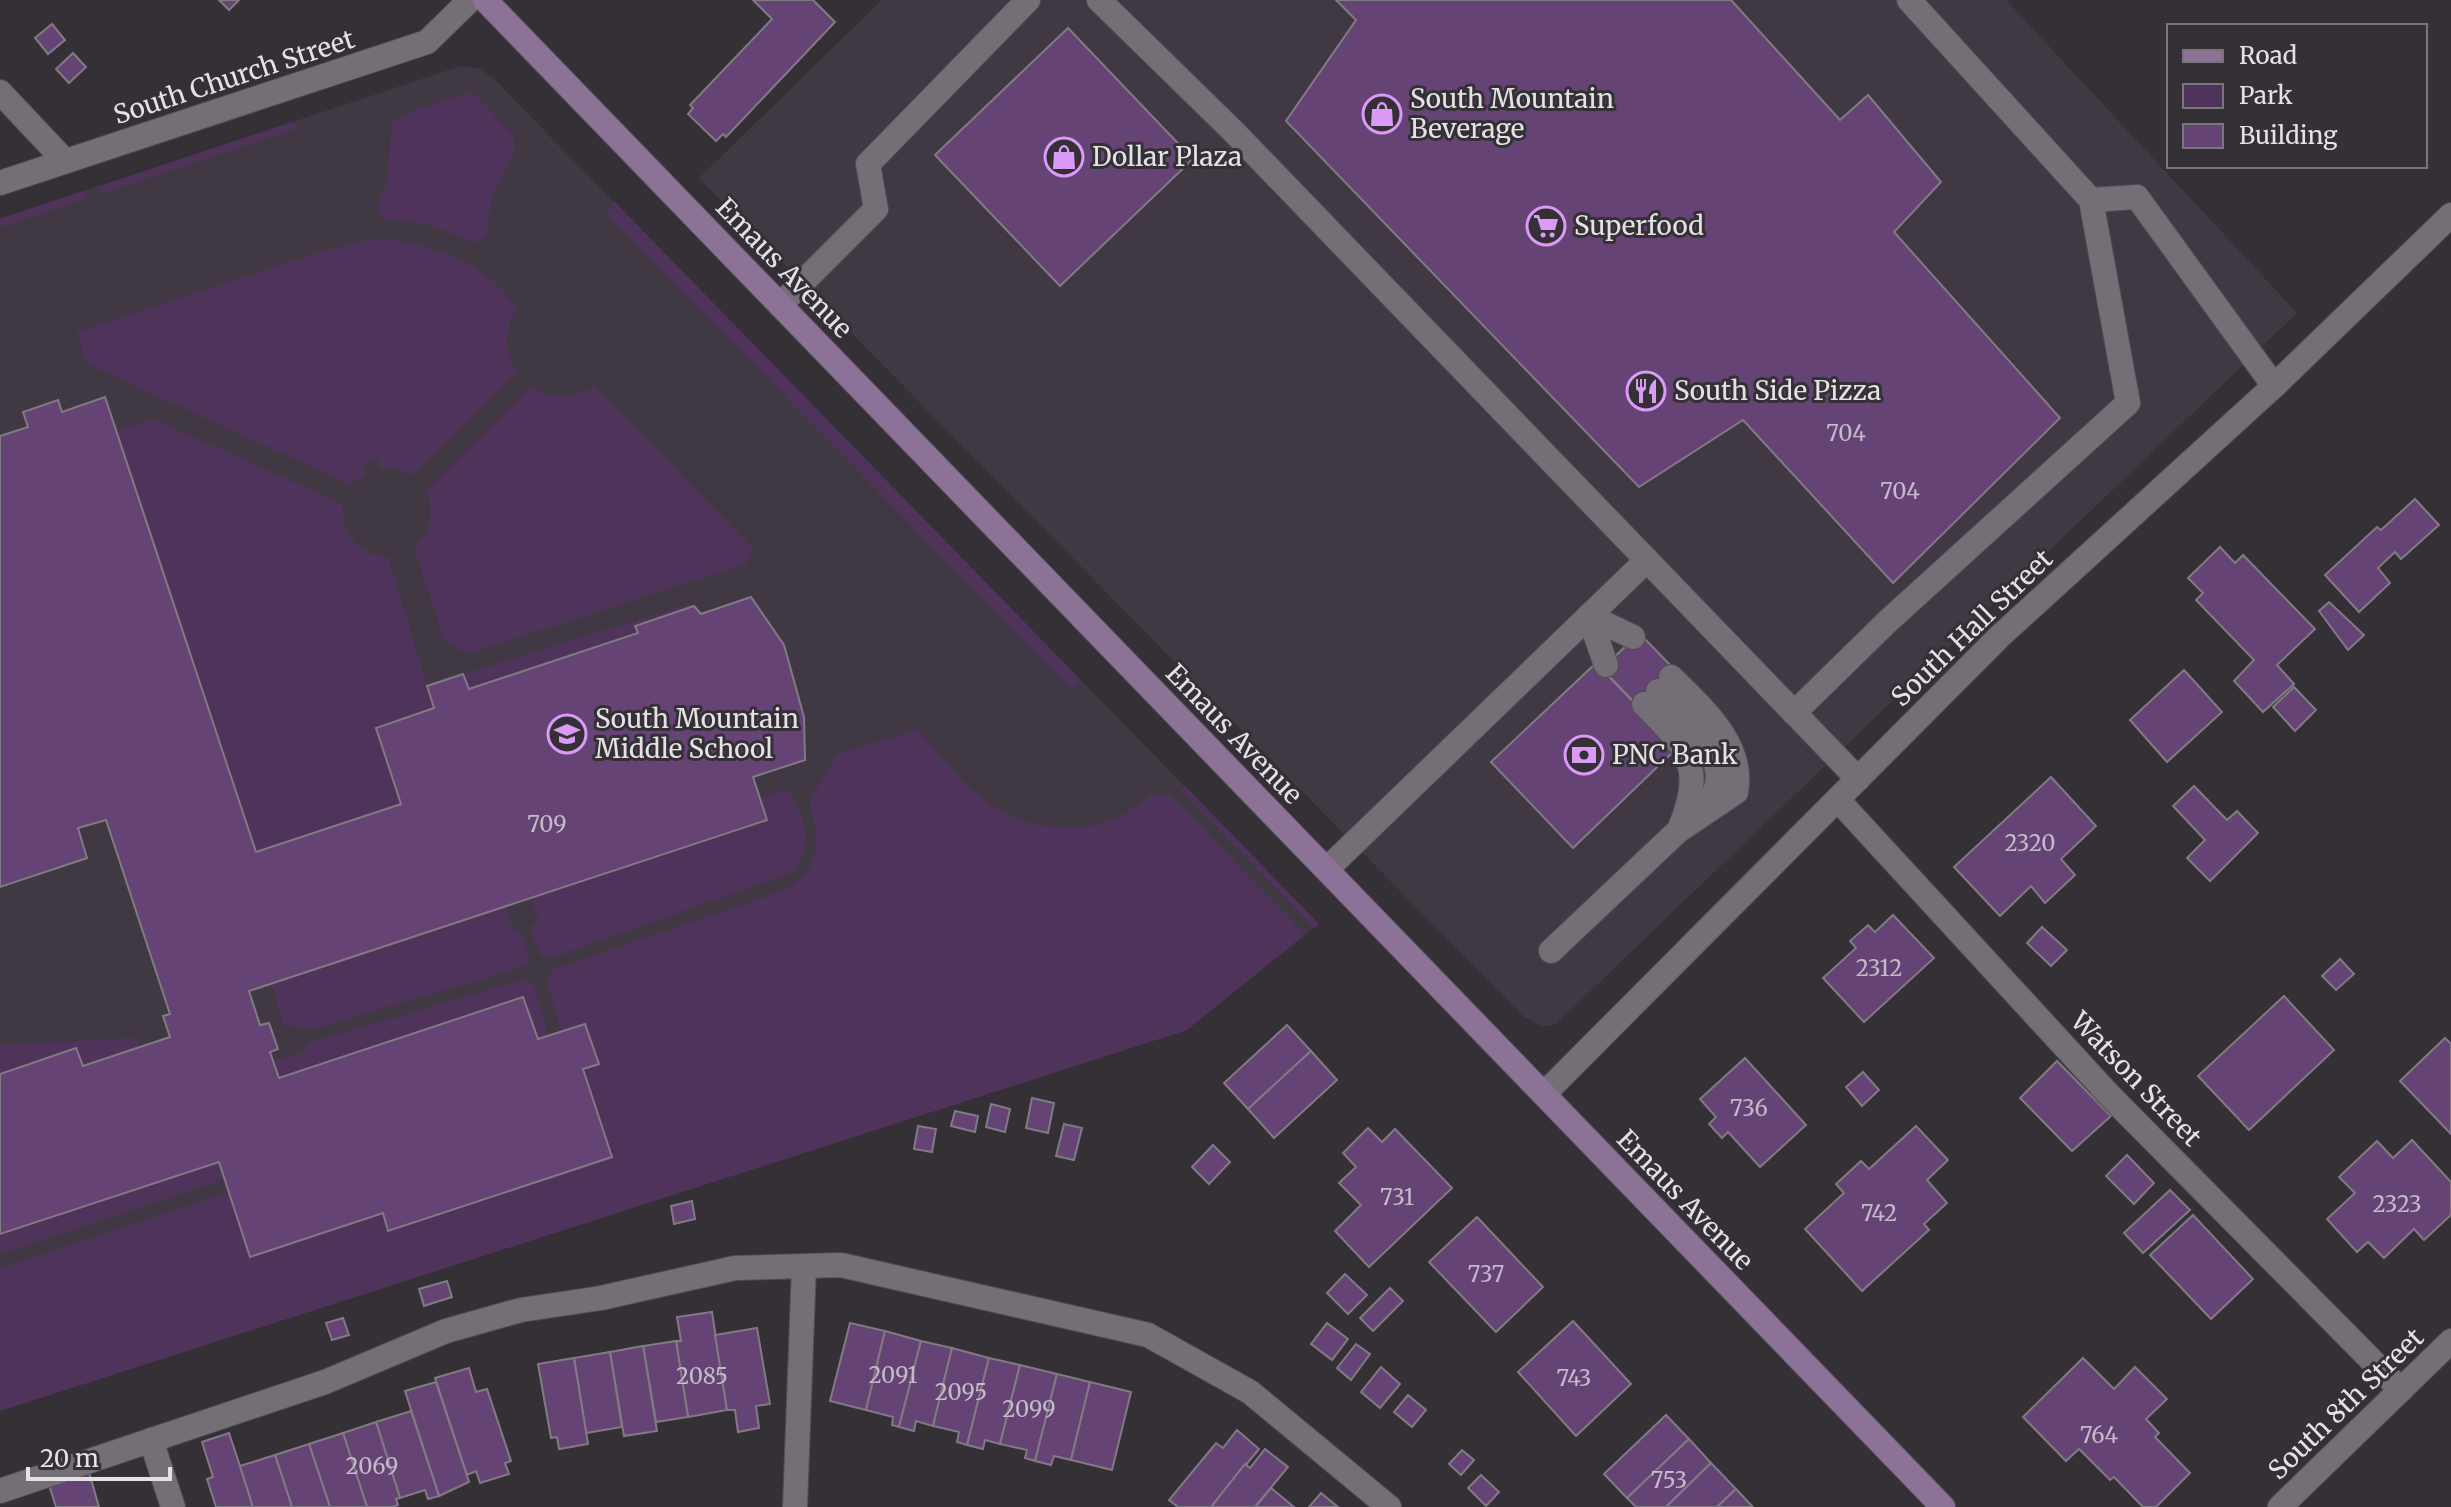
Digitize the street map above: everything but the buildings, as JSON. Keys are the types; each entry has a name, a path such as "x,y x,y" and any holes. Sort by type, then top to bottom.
{"main road":[{"name":"Emaus Avenue","path":"485,0 1943,1507"}],"street":[{"name":"South Church Street","path":"0,183 427,42 470,0"},
{"path":"780,305 876,209 868,164 1028,0"},
{"path":"1099,0 1234,132 1858,779"},
{"path":"1794,713 1887,622 2128,403 2091,200 1909,0"},
{"path":"0,92 65,161"},
{"path":"2091,200 2137,197 2274,386"},
{"name":"South Hall Street","path":"1544,1094 1999,637 2274,386 2451,215"},
{"path":"1327,869 1647,560"},
{"path":"1589,616 1620,651 1589,616"},
{"path":"1551,951 1678,831 1736,792 1739,776 1732,753 1716,722 1658,691 1694,774 1690,801 1678,831"},
{"name":"Watson Street","path":"1838,800 2111,1097 2401,1390"},
{"path":"0,1491 325,1382 446,1331 521,1310 601,1298 735,1268 841,1265 1148,1335 1250,1392 1389,1507"},
{"path":"795,1507 804,1266"},
{"name":"South 8th Street","path":"2280,1507 2451,1341"},
{"path":"151,1440 173,1507"}],"shaded area":[{"path":"882,0 2006,0 2297,313 1556,1024 1542,1027 1523,1016 699,178"},
{"name":"South Mountain Middle School","path":"461,66 481,69 496,81 1319,924 1187,1030 0,1411 0,219"}],"green space":[{"path":"467,93 477,96 514,137 515,148 491,200 486,236 476,243 427,224 383,219 377,206 387,183 392,122 414,110"},
{"path":"292,122 298,128 100,194 97,187"},
{"path":"86,190 87,198 0,227 0,219"},
{"path":"614,201 1082,681 1072,690 607,214"},
{"path":"390,239 426,247 461,260 492,281 516,309 509,326 507,348 517,371 412,475 399,469 380,468 377,459 363,463 366,473 351,485 87,364 77,332 324,251 363,241"},
{"path":"532,386 555,396 594,387 754,549 747,563 475,652 465,653 445,642 414,548 430,521 431,507 426,491"},
{"path":"153,419 343,504 345,525 354,541 368,552 388,557 434,708 376,728 401,804 256,852 117,432"},
{"path":"692,603 694,606 636,625 638,633 469,689 463,674"},
{"path":"917,730 978,796 1013,817 1035,823 1061,827 1099,824 1120,816 1151,794 1170,795 1305,934 1187,1030 0,1411 0,1269 229,1192 250,1256 383,1213 388,1230 612,1157 583,1069 599,1063 585,1024 561,1032 547,982 553,970 782,891 796,882 812,863 815,853 815,829 809,801 838,754"},
{"path":"1185,786 1319,924 1314,928 1182,791"},
{"path":"786,789 803,819 805,830 804,851 793,872 549,959 540,955 530,927 539,921 530,898 767,820 761,799"},
{"path":"505,907 513,929 520,931 529,959 526,966 310,1030 292,1025 284,1027 272,984"},
{"path":"524,980 534,985 548,1036 538,1039 523,997 279,1078 273,1061 304,1052 307,1043"},
{"path":"137,1038 140,1047 83,1066 76,1049 0,1074 0,1045"},
{"path":"219,1162 224,1179 0,1254 0,1234"}],"place":[{"name":"South Mountain Beverage","path":"1382,114"},
{"name":"Dollar Plaza","path":"1064,157"},
{"name":"Superfood","path":"1546,226"},
{"name":"South Side Pizza","path":"1646,391"},
{"name":"South Mountain Middle School","path":"567,734"},
{"name":"PNC Bank","path":"1584,755"}]}
